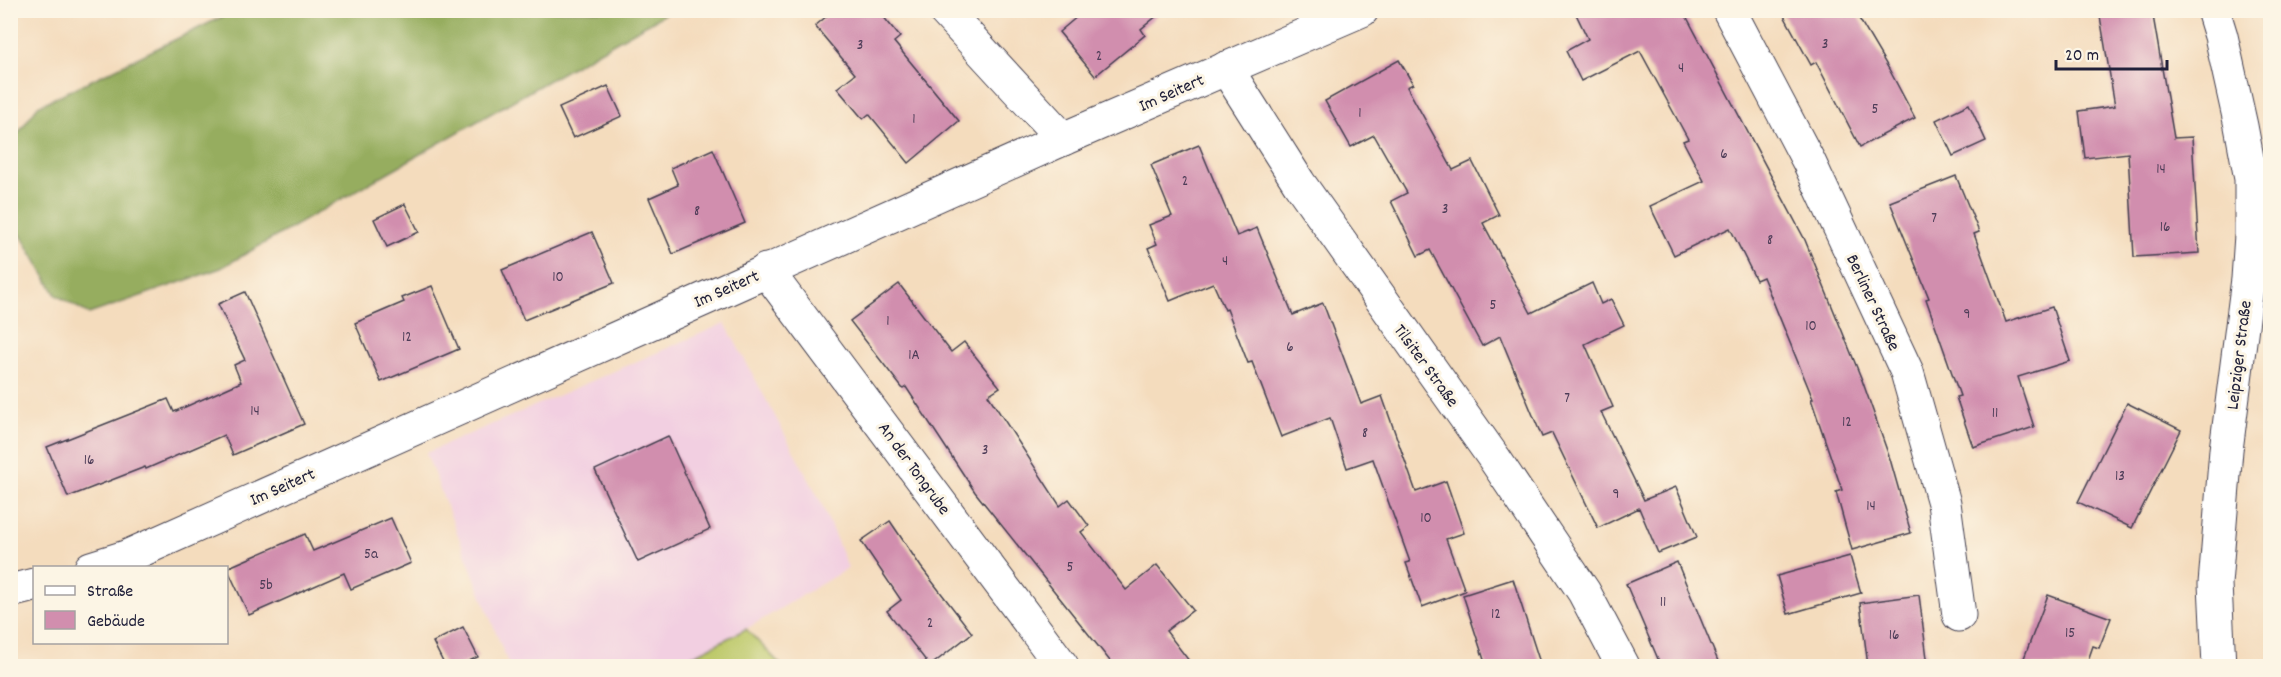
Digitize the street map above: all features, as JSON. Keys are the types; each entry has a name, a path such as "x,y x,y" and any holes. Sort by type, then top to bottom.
{"street":[{"path":"944,10 1063,139"},
{"name":"Im Seitert","path":"94,566 126,556 766,270 1362,10"},
{"name":"Berliner Straße","path":"1729,10 1809,162 1907,372 1944,503 1959,615"},
{"name":"Leipziger Straße","path":"2213,10 2241,126 2250,179 2251,202 2248,279 2226,450 2215,584 2219,666"},
{"name":"Tilsiter Straße","path":"1226,68 1299,183 1494,458 1584,592 1623,666"},
{"name":"An der Tongrube","path":"766,270 1062,666"},
{"path":"10,591 33,585"}],"shaded area":[{"path":"725,323 820,500 848,568 746,629 673,666 509,666 426,453"}],"green space":[{"path":"234,11 670,11 221,268 89,314 56,295 11,218 11,143 38,106"},
{"path":"746,629 782,666 673,666"}],"building":[{"path":"834,10 878,10 900,37 894,42 959,121 909,163 869,114 863,119 837,88 855,74 815,26"},
{"path":"1085,10 1164,10 1141,29 1145,35 1095,76 1059,32"},
{"path":"1574,10 1683,10 1805,240 1862,380 1890,459 1911,533 1852,550 1836,492 1842,490 1811,399 1813,399 1763,277 1756,280 1730,228 1674,255 1650,206 1704,181 1683,141 1688,139 1640,51 1581,81 1566,51 1588,39"},
{"path":"1781,10 1854,10 1915,118 1860,147 1816,62 1811,65"},
{"path":"2099,10 2152,10 2174,138 2192,137 2199,253 2134,257 2128,153 2085,158 2079,111 2115,106"},
{"path":"1399,60 1413,84 1407,87 1453,170 1472,161 1499,215 1483,223 1531,313 1592,283 1601,304 1611,299 1624,325 1585,344 1613,407 1601,412 1644,500 1676,487 1697,537 1658,553 1639,508 1598,528 1552,433 1542,437 1500,336 1482,346 1430,250 1418,256 1391,201 1407,193 1374,135 1351,147 1325,101"},
{"path":"608,86 622,116 573,138 559,108"},
{"path":"1969,104 1986,141 1953,156 1936,120"},
{"path":"1199,145 1237,236 1257,228 1293,315 1323,303 1361,404 1382,396 1416,492 1446,481 1464,533 1446,539 1465,591 1422,607 1406,563 1410,562 1373,459 1347,468 1330,418 1281,437 1252,362 1248,363 1227,309 1225,310 1213,283 1170,301 1148,248 1157,244 1149,225 1172,216 1151,165"},
{"path":"713,149 745,223 673,254 649,198 678,185 671,168"},
{"path":"1956,176 1979,232 1974,234 2006,322 2052,307 2070,361 2018,377 2034,427 1973,447 1956,397 1960,396 1926,299 1929,298 1890,202"},
{"path":"405,204 419,232 387,247 374,219"},
{"path":"592,232 614,283 524,320 502,270"},
{"path":"899,284 951,352 964,342 1000,387 988,395 1060,506 1069,499 1089,526 1081,532 1126,590 1157,565 1193,610 1166,631 1193,666 1114,666 975,492 906,387 903,389 850,321"},
{"path":"432,286 459,349 381,382 355,323 404,302 402,298"},
{"path":"245,292 304,424 233,455 224,435 146,469 145,467 68,497 47,447 168,399 174,412 241,382 234,365 245,360 218,304"},
{"path":"2127,403 2181,430 2132,528 2078,502"},
{"path":"668,436 710,529 638,562 595,470"},
{"path":"391,518 411,563 351,589 344,573 249,615 228,568 305,534 313,551"},
{"path":"890,521 921,567 972,633 930,666 887,611 901,600 861,541"},
{"path":"1850,556 1861,593 1788,614 1777,576"},
{"path":"1677,562 1720,666 1661,666 1626,584"},
{"path":"1513,579 1541,666 1486,666 1463,595"},
{"path":"1919,595 1928,666 1868,666 1860,603"},
{"path":"2048,595 2111,618 2099,648 2093,646 2086,666 2021,666"},
{"path":"463,627 478,657 458,666 445,666 433,642"}]}
